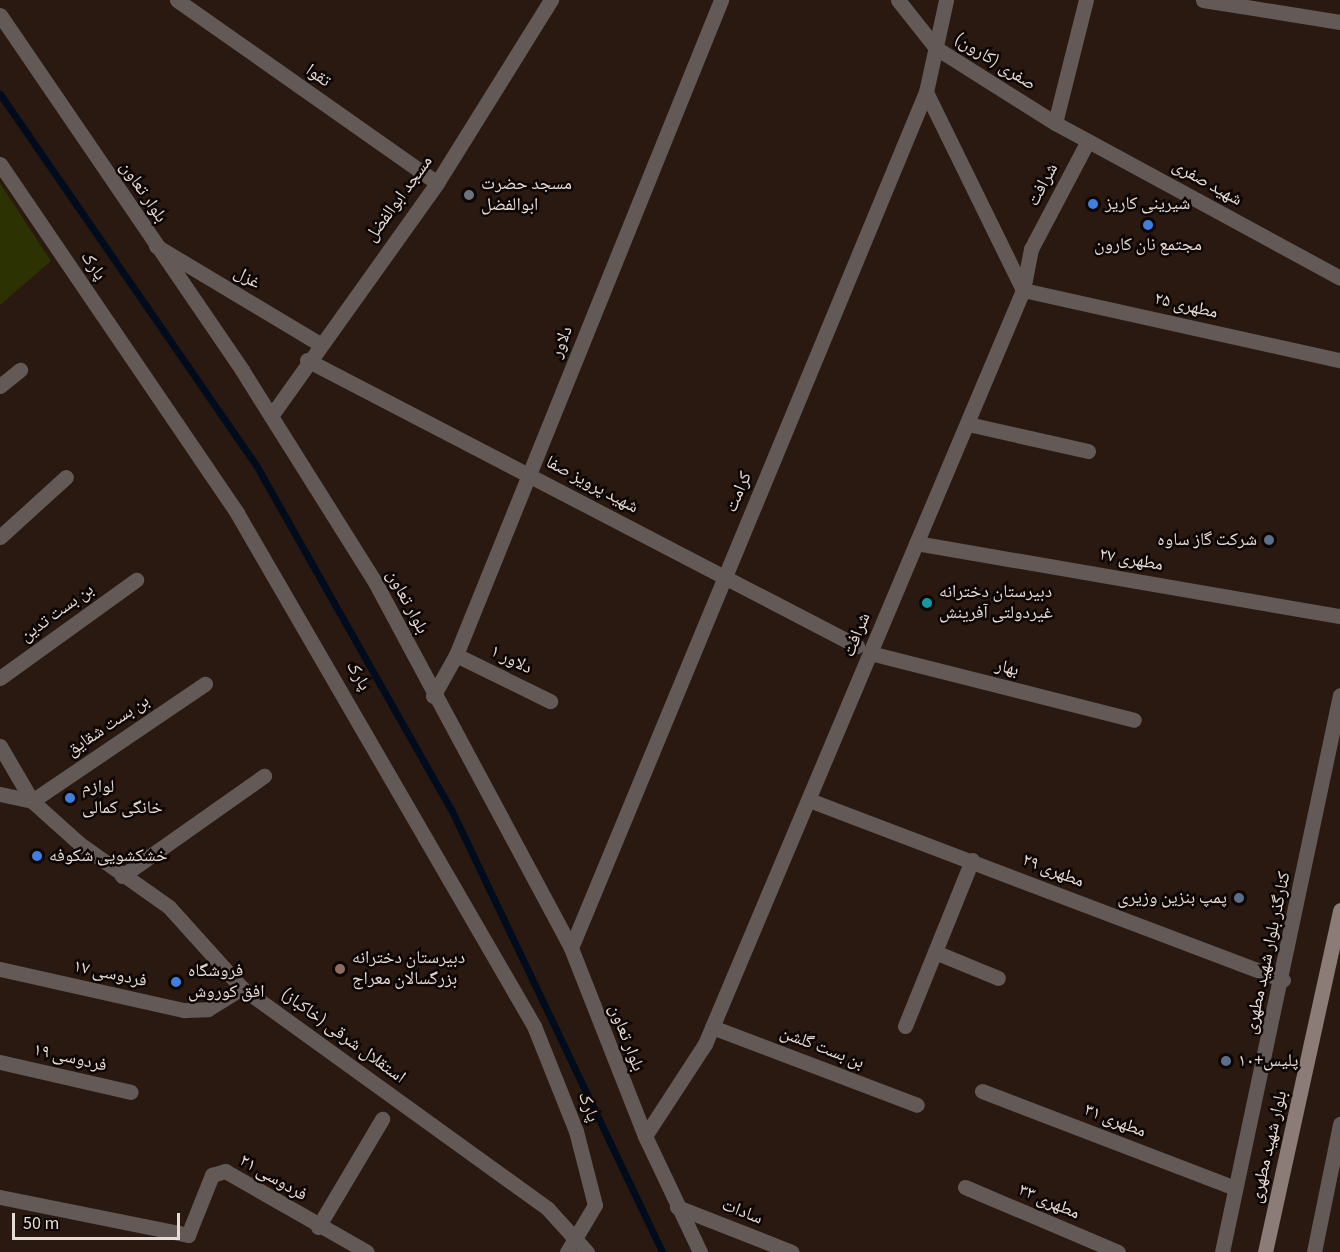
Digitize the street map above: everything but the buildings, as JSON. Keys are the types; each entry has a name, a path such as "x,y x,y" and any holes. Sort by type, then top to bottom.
{"main road":[{"name":"بلوار شهید مطهری","path":"1265,1252 1340,909"}],"street":[{"name":"تقوا","path":"177,0 437,183"},
{"name":"مسجد ابوالفضل","path":"271,416 318,343 437,183 551,0"},
{"name":"دلاور","path":"433,696 456,656 721,0"},
{"name":"صفری (کارون)","path":"898,0 936,48 1055,123"},
{"name":"کرامت","path":"571,948 926,92 946,0"},
{"path":"1055,123 1086,0"},
{"path":"1203,0 1340,22"},
{"name":"بلوار تعاون","path":"0,15 271,416 376,584 433,696 571,948 645,1136 677,1208 700,1252"},
{"path":"926,92 1023,290"},
{"name":"شهید صفری","path":"1055,123 1340,278"},
{"name":"شرافت","path":"645,1136 712,1027 809,800 864,650 916,543 1023,290 1031,249 1088,141"},
{"name":"پارک","path":"0,164 237,513 534,1026 576,1131 595,1205 577,1249"},
{"name":"غزل","path":"156,245 318,343"},
{"name":"مطهری ۲۵","path":"1023,290 1340,360"},
{"name":"شهید پرویز صفا","path":"307,360 864,650"},
{"path":"0,386 20,370"},
{"path":"968,424 1089,451"},
{"path":"0,537 66,477"},
{"name":"مطهری ۲۷","path":"916,543 1340,616"},
{"name":"بن بست تدین","path":"0,678 136,580"},
{"name":"بهار","path":"864,650 1134,720"},
{"name":"دلاور ۱","path":"456,656 550,701"},
{"name":"بن بست شقایق","path":"32,801 205,684"},
{"name":"کنارگذر بلوار شهید مطهری","path":"1222,1252 1283,980 1340,695"},
{"name":"استقلال شرقی (خاکباز)","path":"0,746 32,801 122,876 169,907 242,988 548,1209 577,1249"},
{"path":"122,876 264,776"},
{"path":"0,794 32,801"},
{"name":"مطهری ۲۹","path":"809,800 1283,980"},
{"path":"905,1026 972,860"},
{"path":"935,952 998,978"},
{"name":"فردوسی ۱۷","path":"0,969 184,1010 208,1009 242,988"},
{"name":"بن بست گلشن","path":"712,1027 918,1105"},
{"name":"فردوسی ۱۹","path":"0,1062 131,1092"},
{"name":"مطهری ۳۱","path":"982,1091 1235,1188"},
{"path":"367,1252 318,1227 382,1119"},
{"path":"1314,1252 1340,1124"},
{"name":"فردوسی ۲۱","path":"0,1197 188,1236 212,1175 225,1171 318,1227"},
{"name":"مطهری ۳۳","path":"965,1187 1118,1252"},
{"name":"سادات","path":"677,1208 792,1252"}],"green space":[{"path":"0,183 51,261 0,305"}],"waterway":[{"path":"0,94 256,465 451,809 662,1252"}],"place":[{"name":"مسجد حضرت ابوالفضل","path":"469,195"},
{"name":"شیرینی کاریز","path":"1093,204"},
{"name":"مجتمع نان کارون","path":"1148,225"},
{"name":"شرکت گاز ساوه","path":"1269,540"},
{"name":"دبیرستان دخترانه غیردولتی آفرینش","path":"927,603"},
{"name":"لوازم خانگی کمالی","path":"70,798"},
{"name":"خشکشویی شکوفه","path":"37,856"},
{"name":"پمپ بنزین وزیری","path":"1239,898"},
{"name":"دبیرستان دخترانه بزرگسالان معراج","path":"340,969"},
{"name":"فروشگاه افق کوروش","path":"176,982"},
{"name":"پلیس+۱۰","path":"1226,1061"}]}
